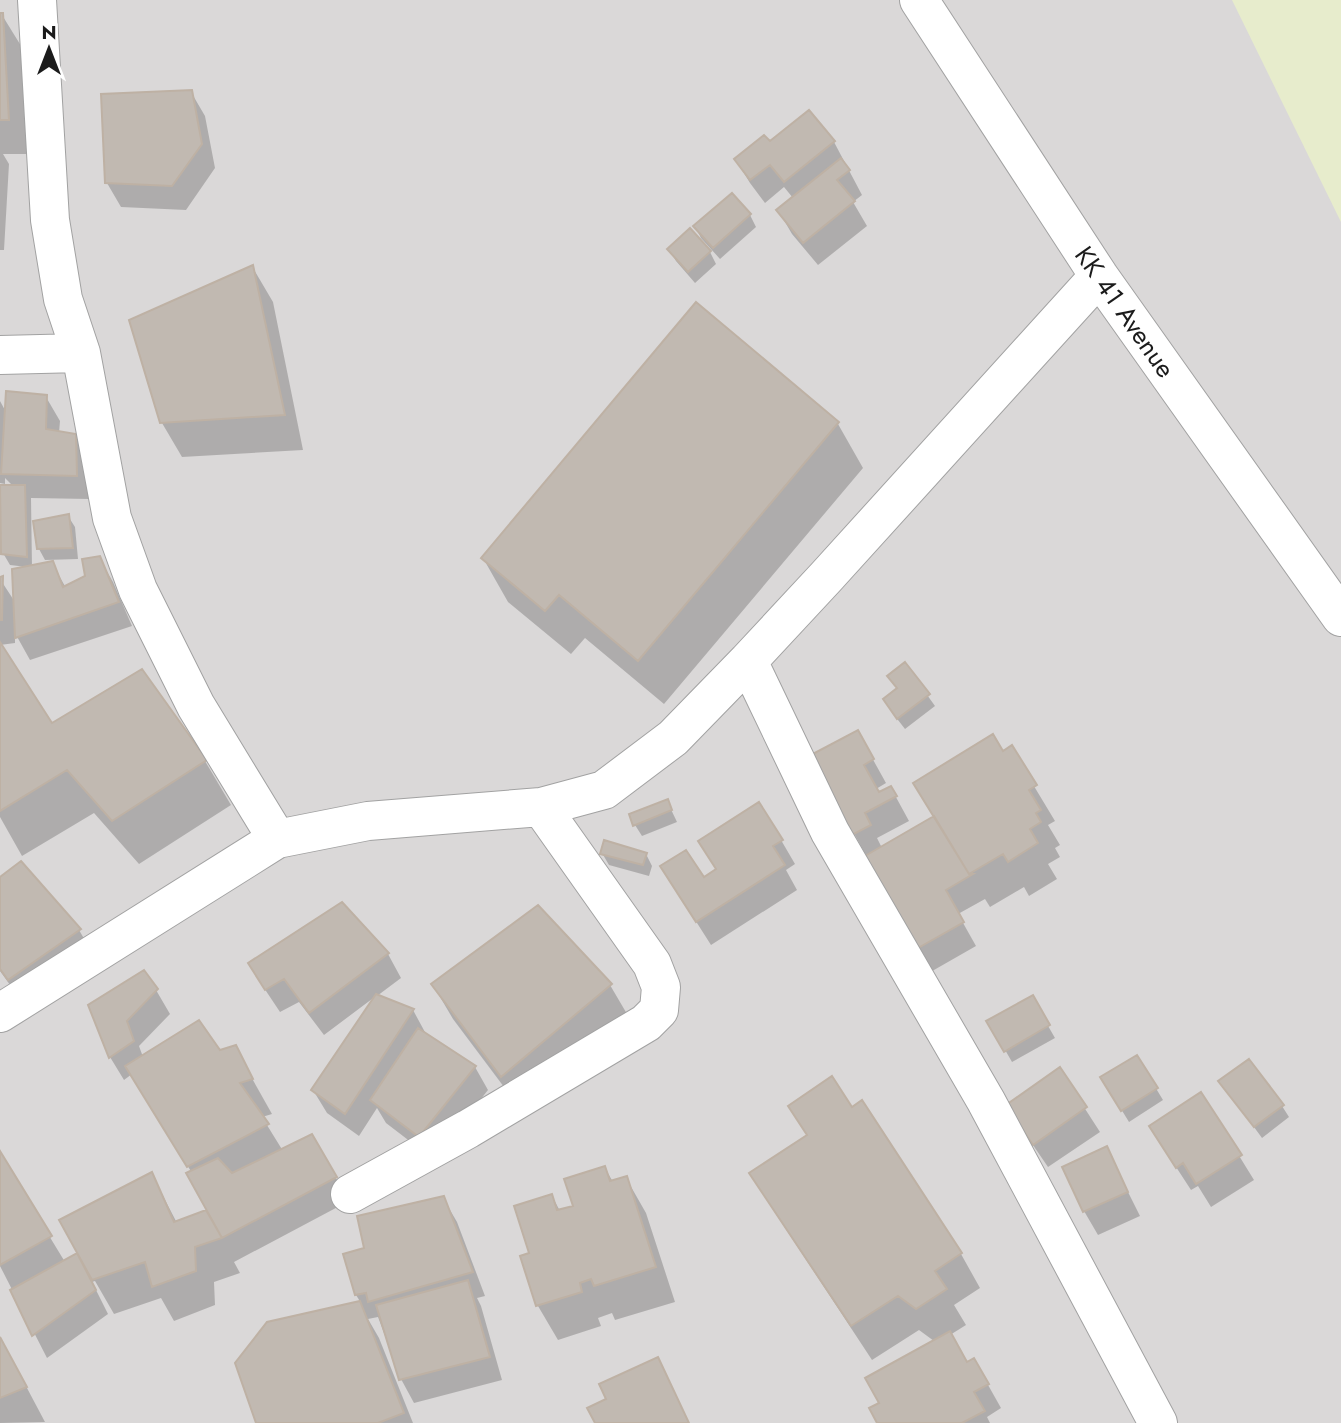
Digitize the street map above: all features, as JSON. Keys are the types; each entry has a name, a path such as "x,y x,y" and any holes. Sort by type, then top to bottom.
{"street":[{"path":"37,0 50,220 63,299 80,353 113,518 138,590 196,706 277,839"},
{"name":"KK 41 Avenue","path":"919,0 1099,276 1341,617"},
{"path":"0,1013 277,839 368,821 541,807 604,790 673,738 748,661 1099,276"},
{"path":"0,355 80,353"},
{"path":"748,661 830,832 986,1101 1158,1423"},
{"path":"350,1194 492,1115 646,1023 659,1010 662,987 652,964 541,807"}],"shaded area":[{"path":"0,0 1341,0 1341,1423 0,1423"}],"green space":[{"path":"1232,0 1341,0 1341,222"}],"building":[{"path":"0,13 3,13 9,120 0,120"},
{"path":"192,90 202,144 172,186 105,183 101,94"},
{"path":"809,110 835,141 784,182 770,165 750,180 734,159 764,135 770,141"},
{"path":"841,158 850,170 837,180 855,201 803,243 776,210"},
{"path":"732,193 751,214 713,248 693,226"},
{"path":"690,228 711,251 688,272 667,249"},
{"path":"253,265 285,415 160,423 129,320"},
{"path":"696,302 839,422 638,661 559,595 545,611 481,558"},
{"path":"6,391 47,395 46,429 76,434 77,476 1,474"},
{"path":"0,485 25,485 27,557 1,554"},
{"path":"69,514 73,548 37,549 33,521"},
{"path":"100,556 119,602 15,638 12,569 53,561 63,587 85,576 82,559"},
{"path":"3,576 2,620 0,620 0,577"},
{"path":"0,642 52,723 142,669 207,760 112,821 67,770 0,811"},
{"path":"905,662 930,694 897,719 883,699 897,688 887,676"},
{"path":"858,730 874,759 864,765 879,792 891,786 897,796 865,813 871,825 852,835 809,756"},
{"path":"993,734 1003,751 1012,745 1037,785 1029,790 1041,810 1036,813 1041,822 1030,829 1038,843 1008,862 1003,854 969,874 913,783"},
{"path":"668,799 672,810 633,826 629,814"},
{"path":"759,802 783,840 773,846 785,865 696,922 660,866 686,850 704,877 716,869 698,841"},
{"path":"934,816 969,874 973,874 946,890 964,922 911,952 858,860"},
{"path":"604,840 647,853 643,865 600,854"},
{"path":"21,861 81,929 8,980 0,969 0,877"},
{"path":"342,902 389,953 309,1013 284,979 265,990 248,963"},
{"path":"538,905 612,984 501,1077 431,984"},
{"path":"144,970 158,989 127,1021 134,1041 109,1058 88,1005"},
{"path":"376,994 414,1009 345,1114 311,1090"},
{"path":"1033,995 1050,1025 1004,1052 986,1021"},
{"path":"199,1020 220,1050 236,1045 253,1079 240,1083 269,1124 187,1167 125,1066"},
{"path":"418,1028 476,1066 419,1137 370,1100"},
{"path":"1137,1055 1158,1088 1121,1111 1100,1077"},
{"path":"1249,1059 1284,1105 1254,1127 1218,1081"},
{"path":"1060,1067 1087,1107 1033,1145 1006,1105"},
{"path":"832,1076 852,1107 862,1100 962,1253 935,1271 947,1289 916,1309 898,1296 851,1326 749,1173 807,1135 788,1106"},
{"path":"1201,1092 1242,1155 1196,1184 1183,1163 1176,1168 1149,1126"},
{"path":"312,1134 337,1177 222,1238 186,1173 218,1158 232,1173"},
{"path":"1107,1146 1128,1192 1083,1212 1062,1167"},
{"path":"0,1151 52,1236 0,1265"},
{"path":"605,1166 610,1181 627,1176 656,1267 594,1286 591,1279 580,1283 582,1292 536,1306 520,1256 529,1253 514,1206 552,1194 557,1210 573,1206 564,1179"},
{"path":"152,1172 174,1222 206,1210 222,1238 195,1247 196,1271 152,1287 145,1262 92,1280 59,1220"},
{"path":"444,1196 473,1272 368,1302 366,1293 355,1295 343,1254 364,1248 357,1216"},
{"path":"77,1253 96,1290 32,1336 10,1290"},
{"path":"468,1280 490,1357 399,1380 376,1305"},
{"path":"360,1301 404,1413 378,1423 256,1423 235,1363 267,1322"},
{"path":"950,1331 967,1362 974,1358 989,1384 974,1392 985,1411 962,1423 877,1423 869,1408 879,1403 865,1378"},
{"path":"0,1337 27,1387 0,1398"},
{"path":"658,1357 689,1423 595,1423 587,1408 606,1399 599,1384"}]}
